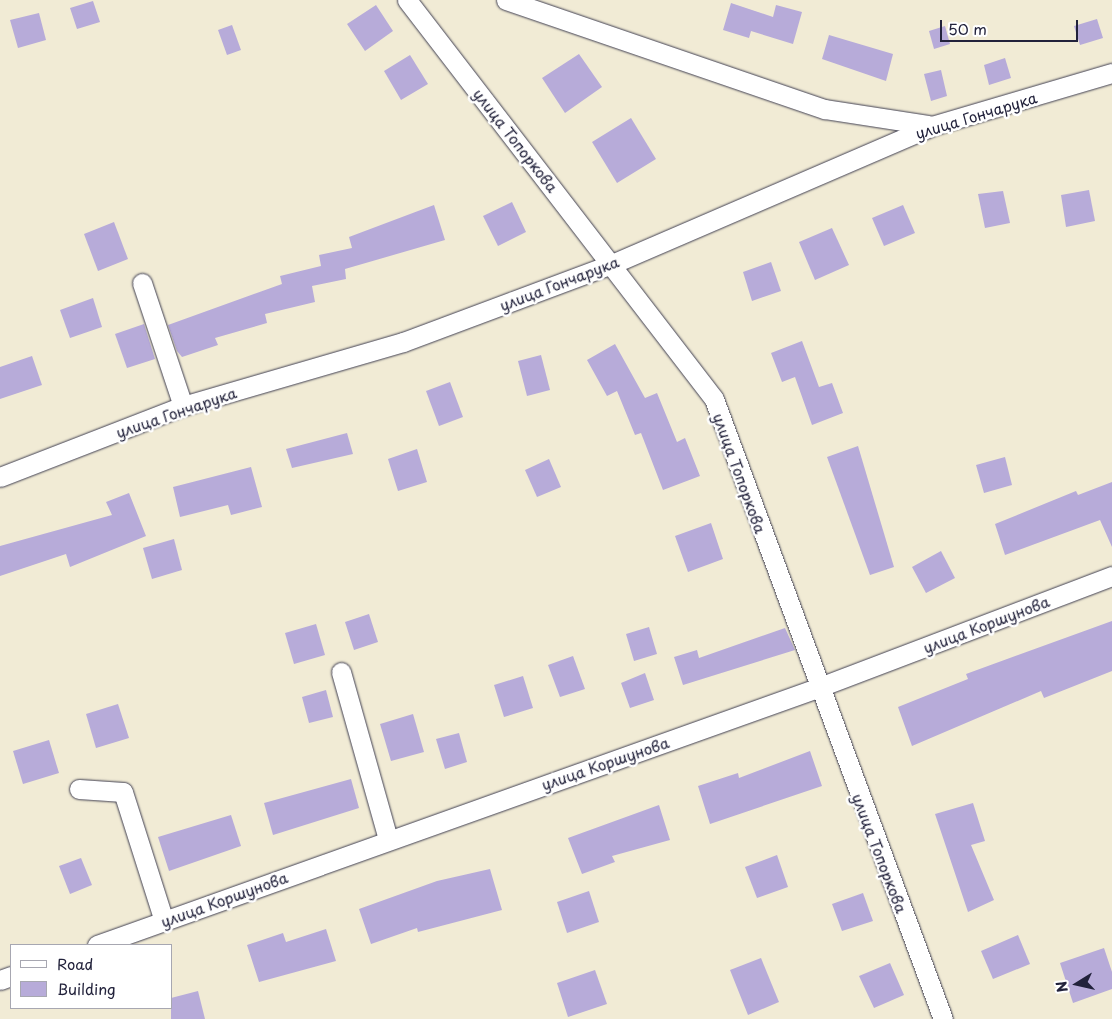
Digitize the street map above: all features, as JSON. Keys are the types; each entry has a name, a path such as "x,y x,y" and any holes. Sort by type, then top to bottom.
{"street":[{"name":"улица Топоркова","path":"407,0 714,399 817,688 943,1019"},
{"path":"506,0 826,109 932,126"},
{"name":"улица Гончарука","path":"0,477 183,406 403,342 612,264 932,126 1112,73"},
{"path":"142,283 183,406"},
{"name":"улица Коршунова","path":"99,944 388,839 817,688 1112,576"},
{"path":"341,672 388,839"},
{"path":"80,789 123,792 164,921"}],"building":[{"path":"93,1 100,22 77,29 70,8"},
{"path":"731,3 773,17 776,5 802,12 793,44 751,31 749,38 723,30"},
{"path":"376,5 393,31 365,51 347,24"},
{"path":"39,13 46,40 18,48 10,20"},
{"path":"1097,19 1103,38 1080,45 1074,26"},
{"path":"232,25 241,50 227,55 218,30"},
{"path":"945,26 950,44 934,49 929,31"},
{"path":"829,35 893,54 886,81 822,59"},
{"path":"579,54 602,87 565,113 542,78"},
{"path":"410,55 428,84 401,100 384,71"},
{"path":"1005,58 1011,78 989,85 984,65"},
{"path":"941,70 947,96 931,101 924,74"},
{"path":"631,118 656,159 617,183 592,142"},
{"path":"1089,190 1095,221 1066,227 1061,195"},
{"path":"1003,191 1010,223 985,228 978,194"},
{"path":"512,202 526,232 498,246 483,216"},
{"path":"434,205 445,240 345,269 346,279 312,286 315,302 265,314 267,323 215,338 218,345 182,357 177,351 168,325 282,284 280,276 321,266 319,255 352,248 349,237"},
{"path":"903,205 915,233 884,246 872,218"},
{"path":"114,222 128,259 98,271 84,234"},
{"path":"832,228 849,265 815,280 799,242"},
{"path":"771,262 781,291 752,301 743,272"},
{"path":"93,298 102,327 70,338 60,310"},
{"path":"144,324 155,359 127,368 115,334"},
{"path":"802,341 819,387 832,383 843,413 812,425 795,377 782,382 771,353"},
{"path":"615,344 645,398 657,393 677,442 685,438 700,476 663,490 641,433 635,435 617,391 607,396 587,360"},
{"path":"541,355 550,390 527,396 518,361"},
{"path":"32,356 42,385 0,399 0,367"},
{"path":"450,382 463,417 439,426 426,391"},
{"path":"347,433 353,454 292,468 286,449"},
{"path":"858,446 894,567 870,575 827,457"},
{"path":"417,449 427,482 398,491 388,459"},
{"path":"1005,457 1012,485 984,493 976,465"},
{"path":"549,459 561,487 537,497 525,470"},
{"path":"251,467 262,507 231,515 228,505 180,517 173,487"},
{"path":"1112,482 1112,547 1100,520 1005,555 995,524 1076,491 1078,495"},
{"path":"129,493 146,536 70,567 66,554 0,576 0,546 112,515 106,502"},
{"path":"711,523 723,559 688,572 675,536"},
{"path":"174,539 182,570 152,579 143,548"},
{"path":"941,551 955,578 926,593 912,567"},
{"path":"369,614 378,642 354,650 345,622"},
{"path":"1112,621 1112,671 1044,698 1041,691 912,746 898,707 968,679 966,674"},
{"path":"316,624 325,655 294,664 285,633"},
{"path":"649,627 657,654 634,661 626,634"},
{"path":"785,628 795,650 683,685 674,657 697,650 699,658"},
{"path":"573,656 585,689 560,697 548,665"},
{"path":"645,673 654,700 630,708 621,683"},
{"path":"523,676 533,708 504,717 494,685"},
{"path":"326,690 333,717 309,723 302,697"},
{"path":"118,704 129,738 96,748 86,714"},
{"path":"413,714 424,752 391,761 380,724"},
{"path":"459,733 467,762 445,769 436,739"},
{"path":"49,740 59,773 23,784 13,751"},
{"path":"810,751 822,786 710,824 698,786 738,773 739,778"},
{"path":"351,779 359,808 273,835 264,803"},
{"path":"973,803 985,841 971,845 994,900 968,912 935,814"},
{"path":"659,805 670,840 612,856 615,862 582,874 568,838"},
{"path":"231,815 241,846 169,871 158,837"},
{"path":"777,855 788,887 757,898 745,867"},
{"path":"81,858 92,885 70,894 59,866"},
{"path":"490,869 502,910 418,932 417,928 371,944 359,909 437,881"},
{"path":"589,891 599,922 567,933 557,902"},
{"path":"863,893 873,921 842,931 832,904"},
{"path":"326,929 336,961 259,982 247,945 283,933 286,942"},
{"path":"1018,935 1030,964 993,979 981,951"},
{"path":"1104,948 1112,972 1112,989 1073,1003 1060,963"},
{"path":"761,958 779,1002 748,1015 730,970"},
{"path":"890,963 904,995 874,1008 859,976"},
{"path":"595,970 607,1004 568,1017 557,983"},
{"path":"198,991 205,1019 171,1019 172,998"}]}
